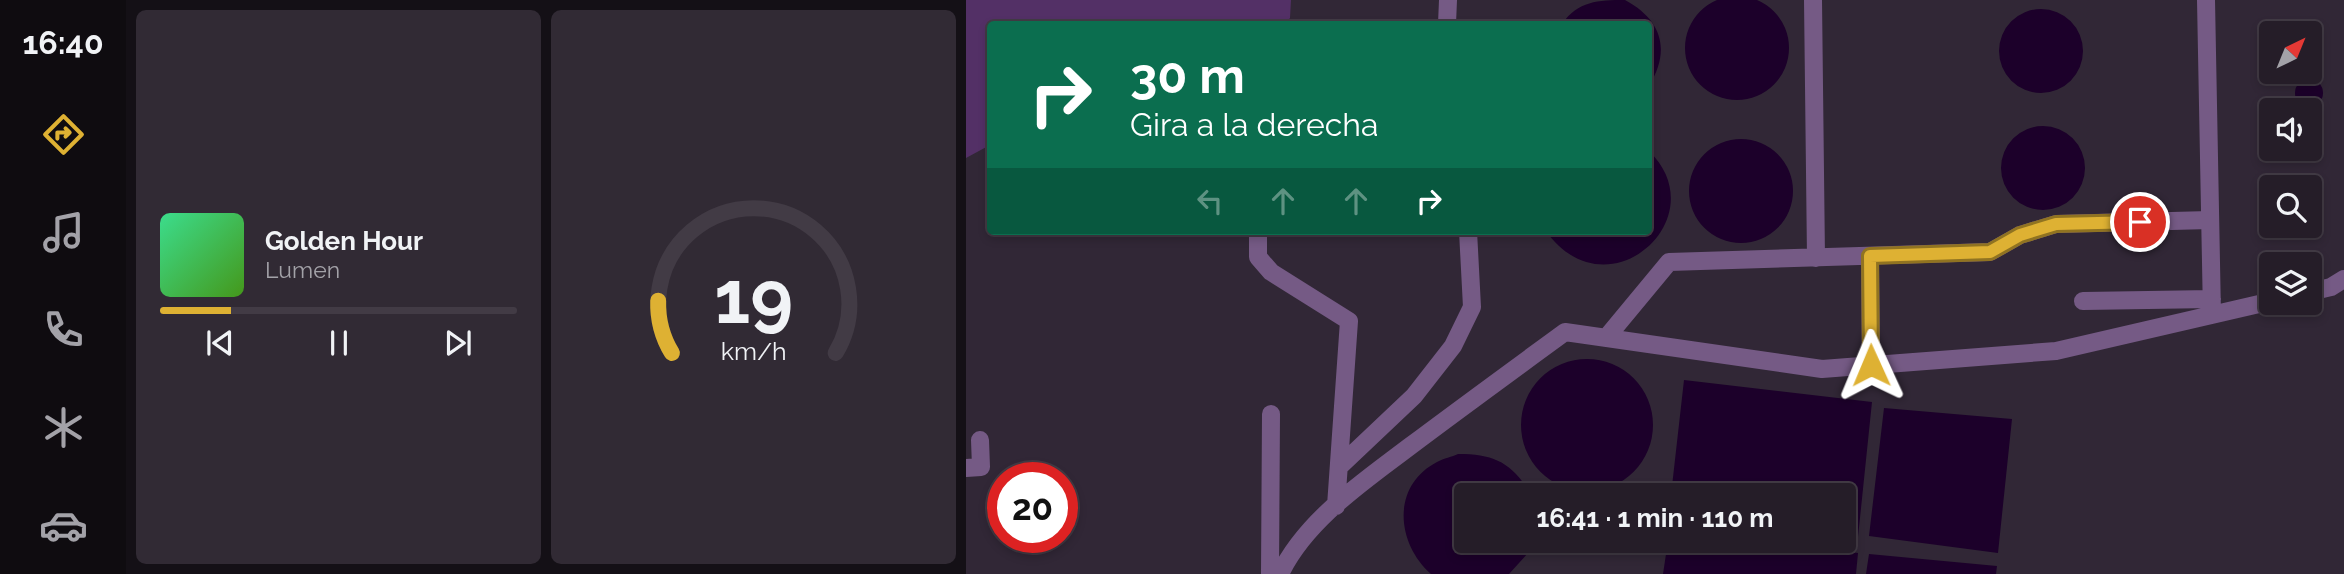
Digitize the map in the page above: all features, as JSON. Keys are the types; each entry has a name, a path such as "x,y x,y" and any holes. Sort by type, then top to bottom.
{"street":[{"path":"1447,21 1448,0"},
{"path":"1813,0 1816,258"},
{"path":"2206,0 2212,307"},
{"path":"1606,338 1669,262 1990,252 2020,235 2056,224 2210,220"},
{"path":"1258,235 1258,257 1271,272 1349,321 1336,506"},
{"path":"1339,467 1414,396 1453,346 1472,307 1468,235"},
{"path":"1870,256 1871,365"},
{"path":"2322,289 2344,279"},
{"path":"2083,301 2212,307 2259,302"},
{"path":"1280,574 1298,545 1361,484 1565,332 1822,369 2056,351 2212,307"},
{"path":"1270,574 1271,414"},
{"path":"966,468 981,467 980,440"}],"shaded area":[{"path":"1720,-1 1754,-1 1766,4 1781,19 1788,38 1788,58 1781,77 1766,92 1747,99 1727,99 1708,92 1693,77 1686,58 1686,38 1693,19 1708,4"},
{"path":"966,0 1291,0 1288,21 987,21 987,147 966,158"},
{"path":"1625,0 1638,8 1650,21 1564,21 1582,6"},
{"path":"2041,9 2057,12 2071,21 2080,35 2083,51 2080,67 2071,81 2057,90 2041,93 2025,90 2011,81 2002,67 1999,51 2002,35 2011,21 2025,12"},
{"path":"1652,23 1661,48 1652,80"},
{"path":"2298,84 2320,84 2322,98 2296,98"},
{"path":"2043,126 2059,129 2073,138 2082,152 2085,168 2082,184 2073,198 2059,207 2043,210 2027,207 2013,198 2004,184 2001,168 2004,152 2013,138 2027,129"},
{"path":"1741,139 1761,143 1778,154 1789,171 1793,191 1789,211 1778,228 1761,239 1741,243 1721,239 1704,228 1693,211 1689,191 1693,171 1704,154 1721,143"},
{"path":"1652,155 1667,177 1671,204 1663,228 1646,248 1624,261 1598,264 1571,255 1550,235 1652,235"},
{"path":"1587,359 1612,364 1623,370 1642,389 1653,425 1648,450 1633,471 1618,483 1556,483 1551,480 1532,461 1526,450 1521,425 1526,400 1541,379 1562,364"},
{"path":"1684,380 1872,402 1858,537 1856,483 1672,483"},
{"path":"1884,408 2012,419 1998,553 1869,536"},
{"path":"1458,454 1491,458 1508,467 1524,483 1454,483 1454,553 1528,553 1509,574 1431,574 1419,561 1405,531 1406,500 1412,485 1422,472 1437,462"},
{"path":"1666,553 1858,553 1856,574 1663,574"},
{"path":"1869,554 1997,566 1996,574 1866,574"}],"route":[{"path":"1871,365 1870,256 1990,252 2020,235 2056,224 2140,222"}]}
